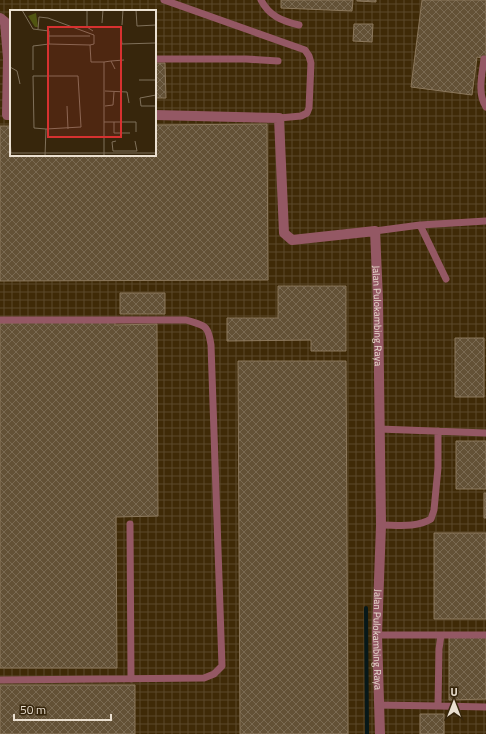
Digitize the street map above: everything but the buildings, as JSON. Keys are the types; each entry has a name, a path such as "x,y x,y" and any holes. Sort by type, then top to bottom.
{"street":[{"path":"0,18 5,22 10,58 6,115"},
{"path":"156,115 279,118 284,233 292,240 375,231"},
{"name":"Jalan Pulokambing Raya","path":"375,231 378,299 381,525 377,635 380,734"}],"lane":[{"path":"164,0 305,50 310,56 311,63 309,108 307,113 301,116 279,118"},
{"path":"261,0 267,10 275,18 299,25"},
{"path":"156,59 246,59 278,61"},
{"path":"484,60 481,87 482,100 486,107"},
{"path":"375,231 420,225 486,221"},
{"path":"420,225 446,279"},
{"path":"0,320 186,320 204,325 210,332 212,353 222,666 214,674 204,678 0,680"},
{"path":"379,429 486,433"},
{"path":"381,525 423,524 431,519 434,510 438,468 438,431"},
{"path":"130,524 131,679"},
{"path":"377,635 486,635"},
{"path":"438,706 439,649 441,635"},
{"path":"379,705 486,707"}],"shaded area":[{"path":"0,0 486,0 486,734 0,734"}],"waterway":[{"path":"366,608 367,734"}]}
